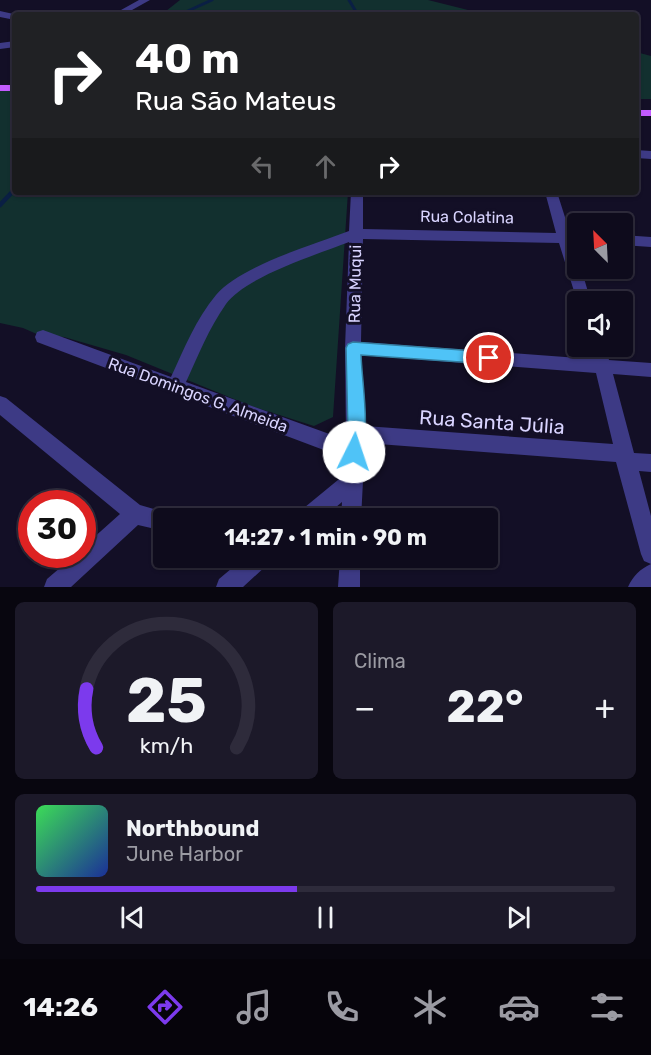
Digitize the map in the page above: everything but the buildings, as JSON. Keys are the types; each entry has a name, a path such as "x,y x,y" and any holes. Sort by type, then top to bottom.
{"street":[{"path":"122,12 146,0"},
{"name":"Rua Muqui","path":"351,508 355,443 353,348 357,195"},
{"path":"552,195 567,228"},
{"path":"175,387 199,335 222,298 253,275 356,234"},
{"name":"Rua Colatina","path":"356,234 567,237"},
{"path":"633,241 651,242"},
{"name":"Rua Domingos G. Almeida","path":"43,337 175,387 355,443"},
{"path":"353,348 651,370"},
{"path":"600,357 651,554"},
{"path":"0,404 135,514 153,518"},
{"name":"Rua Santa Júlia","path":"355,443 625,457 651,463"},
{"path":"319,508 351,482"},
{"path":"55,587 135,514"},
{"path":"227,587 249,568"},
{"path":"349,587 350,568"},
{"path":"639,587 651,574"}],"green space":[{"path":"180,0 428,0 476,12 165,12"},
{"path":"639,53 651,56 651,99 639,99"},
{"path":"0,91 12,91 12,195 348,195 333,417 314,426 251,406 126,355 64,337 39,335 23,328 0,323"}],"waterway":[{"path":"186,12 212,0"},
{"path":"349,0 356,12"},
{"path":"0,205 12,192"}],"route":[{"path":"354,452 356,434 353,348 489,358"}]}
